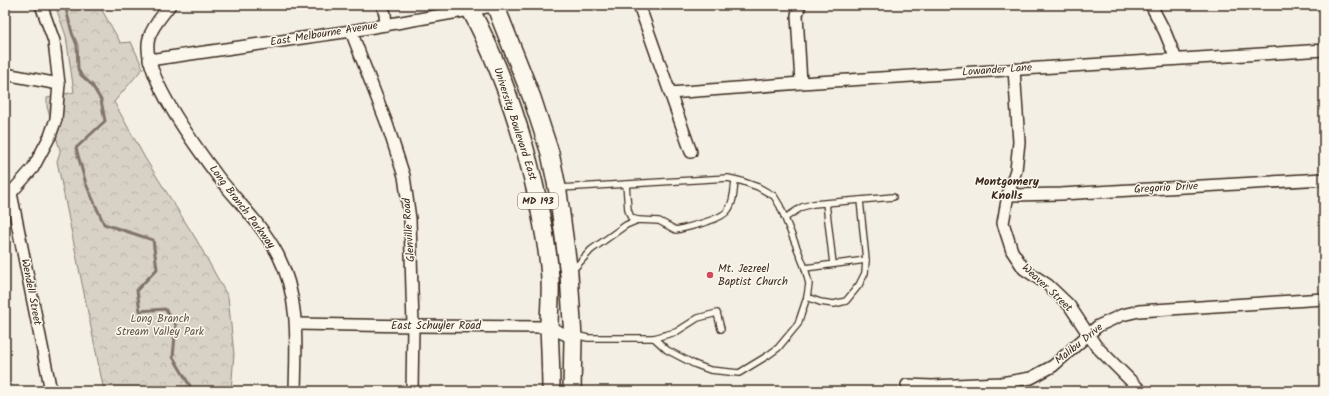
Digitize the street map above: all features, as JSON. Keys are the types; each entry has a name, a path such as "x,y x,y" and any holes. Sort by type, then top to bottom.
{"main road":[{"name":"University Boulevard East","path":"496,5 532,98 550,152 557,189 569,274 573,337 572,391"},
{"name":"University Boulevard East","path":"469,8 490,49 512,108 529,162 544,233 550,279 549,327 551,391"}],"street":[{"path":"8,196 33,168 50,136 56,119 59,84 54,41 41,5"},
{"name":"Long Branch Parkway","path":"170,5 148,38 149,60 160,87 188,134 219,178 266,235 278,255 289,280 296,324 295,391"},
{"path":"382,5 386,25"},
{"name":"East Melbourne Avenue","path":"149,60 351,31 469,8 496,5"},
{"path":"639,5 691,152"},
{"path":"800,5 798,15 801,83"},
{"path":"1151,5 1165,32 1176,59"},
{"name":"Glenville Road","path":"351,31 387,124 404,176 410,219 413,326 412,391"},
{"name":"Lowander Lane","path":"670,93 801,83 1324,50"},
{"name":"Weaver Street","path":"1014,69 1019,142 1016,170 1008,195 1003,223 1012,251 1024,268 1048,285 1069,305 1096,346 1142,391"},
{"path":"5,74 59,84"},
{"name":"Gregorio Drive","path":"1008,195 1069,193 1324,178"},
{"name":"Wendell Street","path":"8,196 50,391"},
{"name":"Malibu Drive","path":"907,385 932,388 1002,383 1031,378 1052,366 1098,326 1122,315 1139,311 1324,299"},
{"name":"East Schuyler Road","path":"296,324 549,327 573,337"}],"lane":[{"path":"557,189 728,178 758,187 774,196 785,218 805,268 809,284 807,297 798,324 778,348 739,373 710,370 694,364 667,350 654,338"},
{"path":"626,184 628,210 631,218 638,220 659,221 676,230 718,218 728,212 732,202 735,180"},
{"path":"785,218 802,207 813,204 893,197"},
{"path":"807,297 820,302 834,304 846,301 859,285 865,273 866,260 860,200"},
{"path":"826,203 833,264"},
{"path":"569,274 591,250 626,224 638,220"},
{"path":"805,268 866,260"},
{"path":"573,337 654,338 676,332 698,318 716,313 721,329"}],"green space":[{"name":"Long Branch Stream Valley Park","path":"55,5 99,5 120,43 131,42 143,68 114,102 145,158 196,239 228,297 234,354 231,391 104,391 57,161 60,150 47,107 47,98 74,92 66,36"}],"waterway":[{"path":"65,5 72,33 77,45 78,69 81,75 92,85 101,100 105,121 76,148 86,184 104,224 153,240 157,269 137,290 140,311 165,309 176,325 173,357 193,391"}],"place":[{"name":"Mt. Jezreel Baptist Church","path":"710,275"}],"district":[{"name":"Montgomery Knolls","path":"1007,188"}]}
